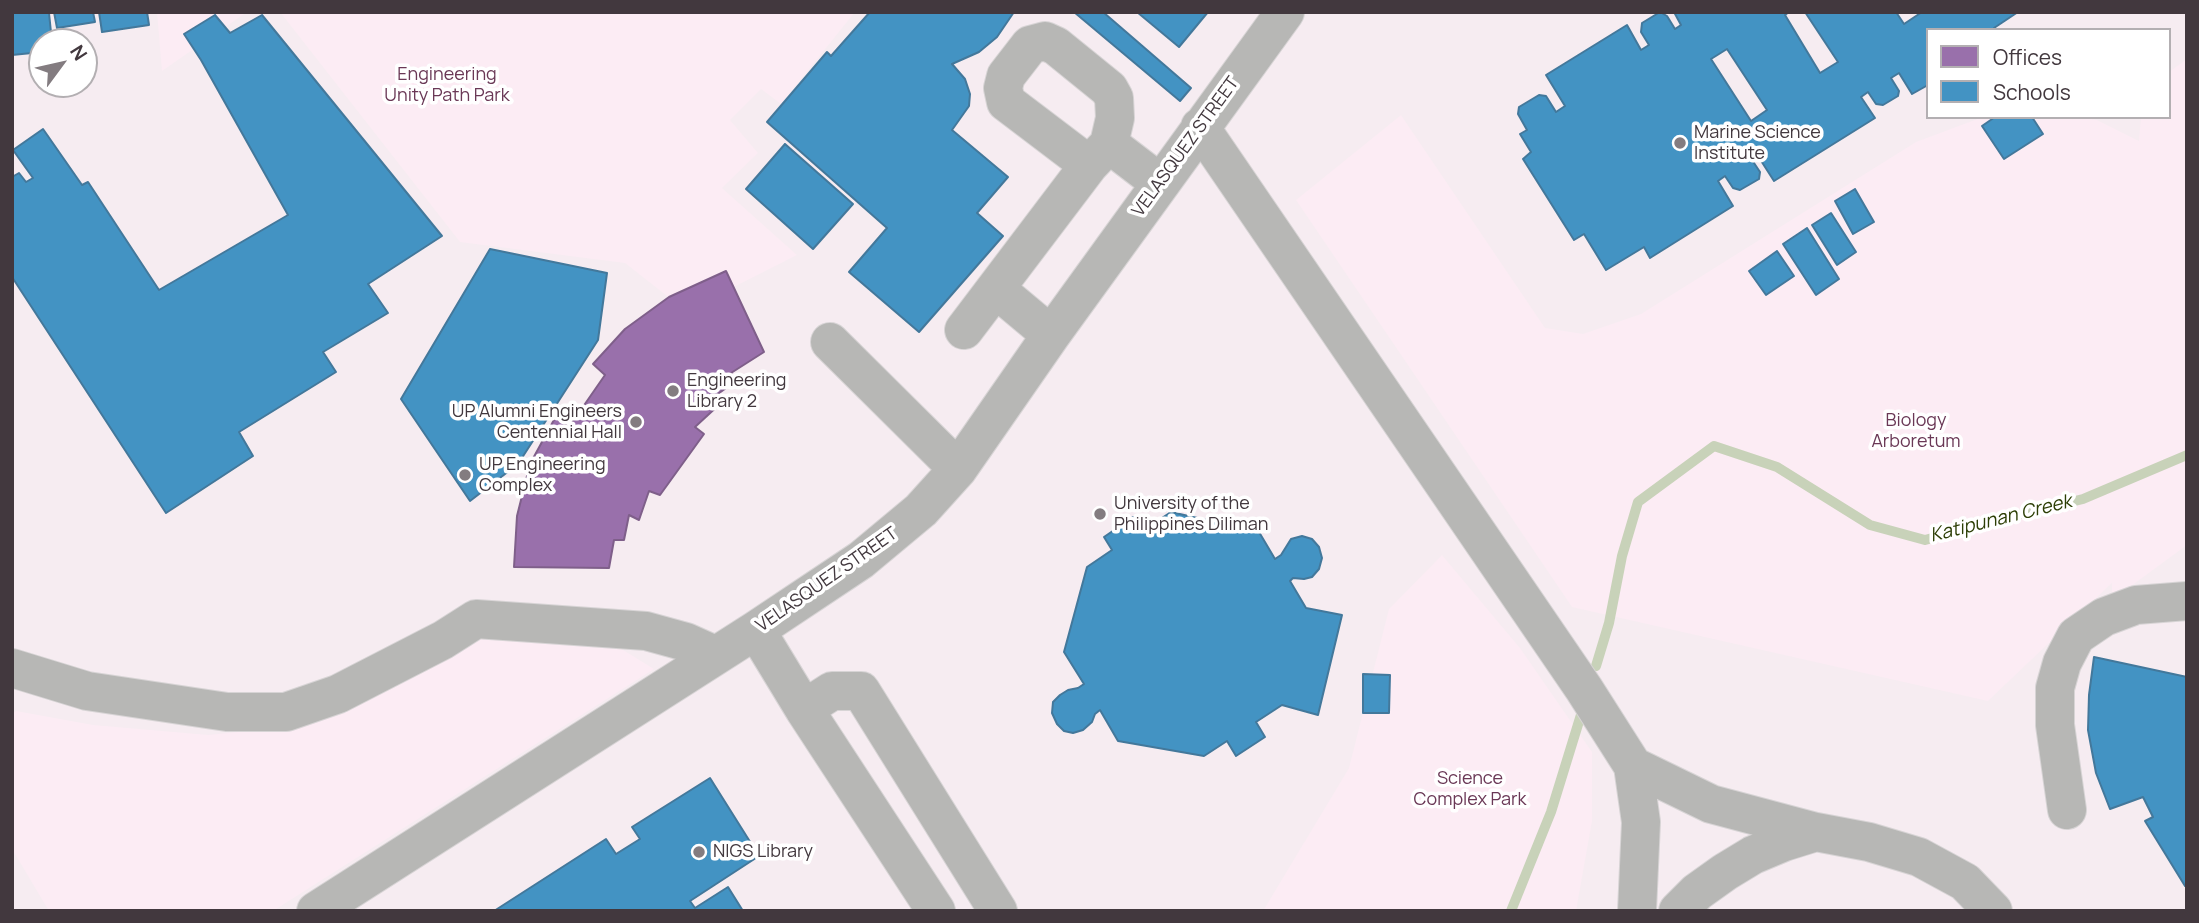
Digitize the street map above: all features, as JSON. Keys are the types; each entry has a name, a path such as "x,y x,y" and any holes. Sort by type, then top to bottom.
{"street":[{"name":"VELASQUEZ STREET","path":"316,911 756,631 874,551 921,510 958,469 1051,334 1285,12"},
{"path":"964,330 1099,154 1115,118 1114,98 1109,89 1056,46 1045,41 1030,45 1006,76 1003,95 1006,102 1099,154 1160,183"},
{"path":"1200,127 1584,689 1633,766 1642,822 1637,911"},
{"path":"996,289 1051,334"},
{"path":"830,342 958,469"},
{"path":"2067,810 2055,725 2054,688 2062,663 2076,636 2104,617 2136,605 2187,601"},
{"path":"12,668 87,691 227,712 286,712 338,694 476,620 646,631 686,642 715,655"},
{"path":"756,631 936,911"},
{"path":"804,709 832,691 861,691 998,911"},
{"path":"1633,766 1711,804 1816,832 1869,842 1919,857 1965,882 1993,911"},
{"path":"1678,911 1706,885 1754,855 1816,832"}],"shaded area":[{"name":"University of the Philippines Diliman","path":"12,12 2187,12 2187,911 12,911"}],"green space":[{"path":"157,12 247,12 162,71"},
{"name":"Engineering Unity Path Park","path":"280,12 855,12 781,104 761,89 730,120 758,153 722,188 797,255 686,311 625,263 460,242"},
{"name":"Biology Arboretum","path":"2187,59 2187,545 2112,600 2112,583 1988,701 1572,607 1296,200 1401,115 1545,328 1583,334 1641,314 1916,142 1978,119 2091,119 2139,141 2141,119 2171,119 2171,71"},
{"name":"Science Complex Park","path":"1442,555 1520,648 1592,752 1592,821 1576,911 1263,911 1349,768 1389,609"},
{"path":"472,632 602,637 654,669 273,911 49,911 12,849 12,714 16,711 93,725 208,735 278,728"}],"building: Offices":[{"name":"UP Alumni Engineers Centennial Hall","path":"726,271 764,352 731,373 736,381 715,396 721,403 695,427 704,434 660,495 649,491 639,520 629,515 624,540 614,540 609,568 514,567 517,516 530,464 555,418 569,427 605,375 593,364 625,329 669,297"}],"building: Schools":[{"path":"12,12 54,12 49,13 51,28 28,28 28,53 12,55"},
{"path":"54,12 93,12 95,22 57,28"},
{"path":"99,12 147,12 149,25 102,32"},
{"path":"870,12 1014,12 997,37 979,52 952,64 965,79 970,94 969,106 952,130 1008,177 977,213 1003,236 919,332 849,272 887,228 767,122 827,52 831,56"},
{"path":"1074,12 1103,12 1191,88 1180,101"},
{"path":"1137,12 1208,12 1179,47"},
{"name":"Marine Science Institute","path":"1660,12 1667,16 1675,29 1681,25 1674,12 1789,12 1785,15 1820,73 1838,62 1805,12 1896,12 1904,24 1922,12 2018,12 1994,28 1926,28 1926,86 1912,94 1899,73 1891,78 1899,91 1898,96 1883,105 1876,104 1868,92 1861,97 1875,118 1774,181 1758,156 1752,160 1760,172 1759,179 1740,190 1733,188 1725,176 1718,181 1733,206 1650,258 1644,247 1606,270 1584,234 1574,240 1523,159 1531,152 1520,134 1527,130 1518,114 1519,107 1539,95 1546,96 1556,112 1565,106 1546,75 1627,25 1641,50 1649,45 1641,32 1642,23","holes":["1727,49 1767,110 1751,121 1711,59"]},
{"path":"215,15 230,33 262,15 442,236 368,284 388,313 323,352 336,372 239,432 253,456 166,513 12,277 12,177 19,173 26,182 33,178 13,150 43,129 82,185 88,182 159,290 288,215 184,34"},
{"path":"1992,119 2033,119 2043,134 2004,159 1982,126"},
{"path":"785,144 853,204 813,249 746,189"},
{"path":"1855,189 1874,222 1853,234 1835,201"},
{"path":"1831,213 1856,252 1837,265 1812,225"},
{"path":"1807,228 1839,279 1816,295 1783,244"},
{"path":"490,249 607,273 598,340 518,464 470,501 401,399"},
{"path":"1777,251 1794,276 1766,295 1749,271"},
{"path":"1171,512 1259,532 1275,559 1281,555 1291,539 1302,536 1312,539 1319,547 1322,558 1319,569 1312,577 1293,578 1290,581 1306,608 1342,615 1318,715 1282,705 1256,722 1265,737 1236,756 1227,741 1204,756 1118,741 1100,710 1083,730 1073,733 1064,731 1052,713 1053,702 1060,695 1084,684 1064,652 1087,567 1112,550 1104,537 1133,517 1142,531"},
{"path":"2094,657 2187,677 2185,886 2145,821 2153,817 2143,797 2110,809 2096,773 2088,730"},
{"path":"1363,674 1390,675 1389,713 1363,713"},
{"path":"710,778 759,856 690,901 695,908 728,887 743,911 494,911 606,839 616,854 640,839 632,827"}],"waterway":[{"name":"Katipunan Creek","path":"1596,666 1609,623 1622,556 1638,502 1714,446 1777,467 1870,525 1925,540 2083,499 2187,455"},
{"name":"Katipunan Creek","path":"1511,911 1551,812 1584,705"}],"place":[{"name":"Marine Science Institute","path":"1680,143"},
{"name":"Engineering Library 2","path":"673,391"},
{"name":"UP Alumni Engineers Centennial Hall","path":"636,422"},
{"name":"UP Engineering Complex","path":"465,475"},
{"name":"University of the Philippines Diliman","path":"1100,514"},
{"name":"NIGS Library","path":"699,852"}]}
